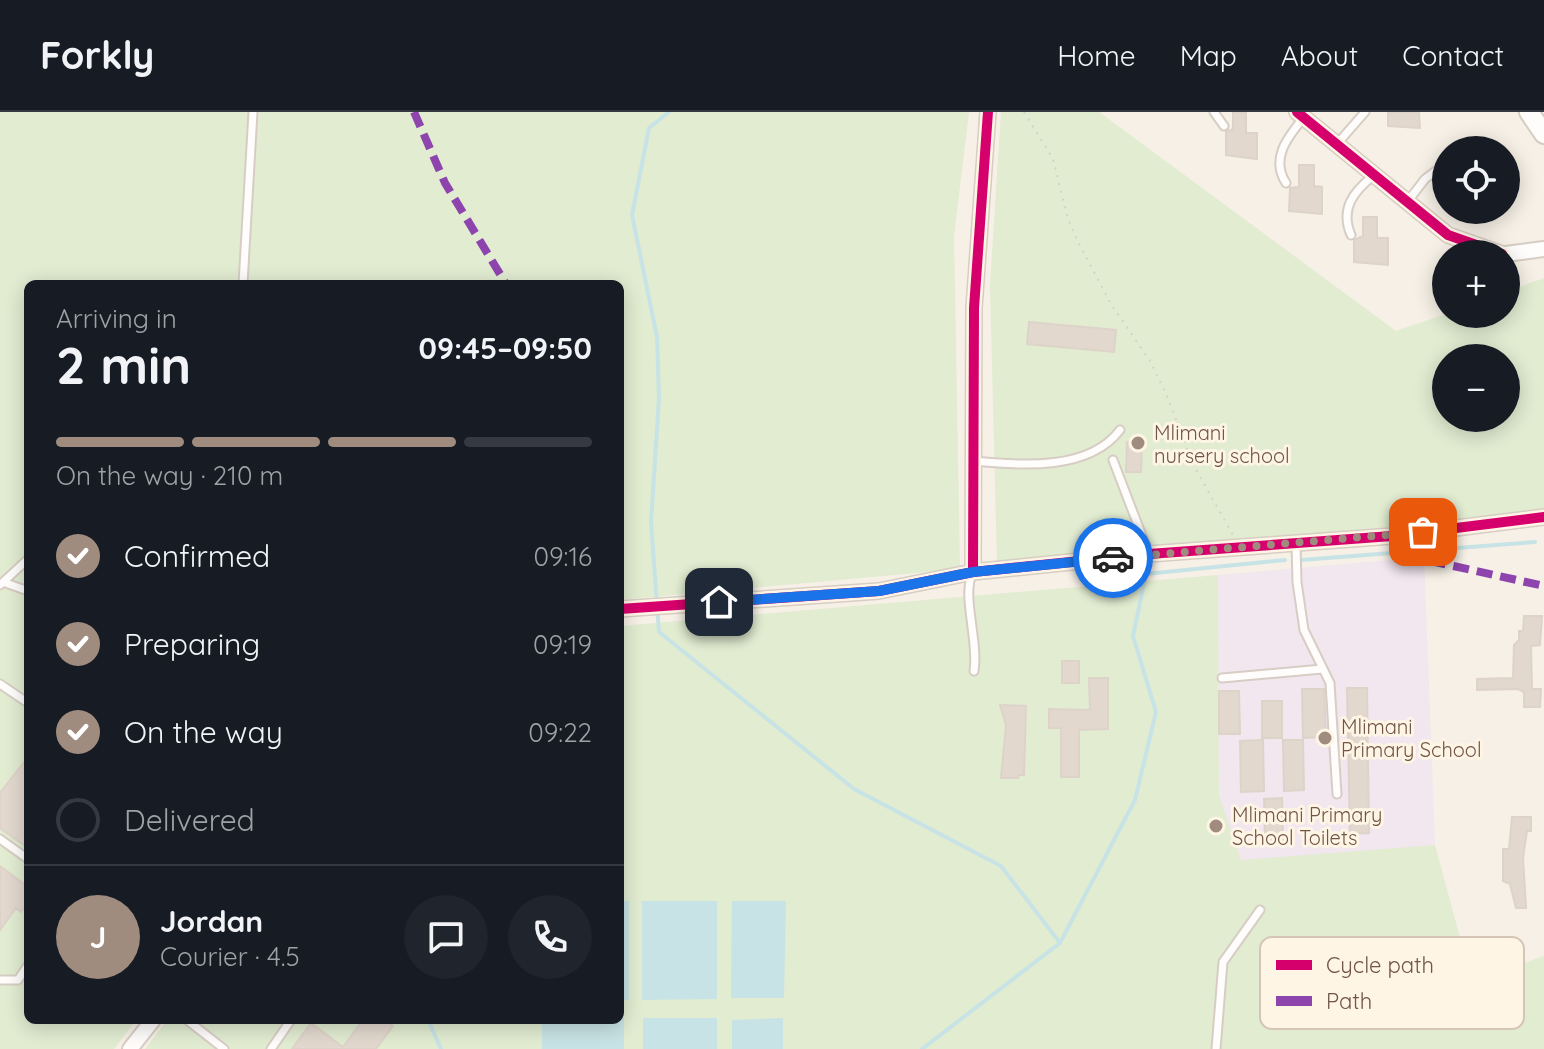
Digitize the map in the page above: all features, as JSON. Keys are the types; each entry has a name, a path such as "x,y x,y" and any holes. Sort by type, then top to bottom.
{"street":[{"path":"973,572 974,308 988,112"},
{"path":"1529,112 1544,134"},
{"path":"1300,115 1406,203 1448,235 1463,240"},
{"path":"1520,252 1544,249"},
{"path":"624,609 879,591 973,572 1149,554 1296,544 1544,517"},
{"path":"130,1049 150,1024"}],"lane":[{"path":"243,280 253,112"},
{"path":"1214,112 1224,126"},
{"path":"1336,145 1365,112"},
{"path":"1286,183 1279,173 1281,151 1300,115"},
{"path":"1406,203 1432,174"},
{"path":"1351,235 1346,218 1349,202 1373,176"},
{"path":"973,461 1009,464 1067,460 1089,454 1112,440 1120,430"},
{"path":"1113,460 1149,554"},
{"path":"1296,544 1302,619 1331,695 1337,794"},
{"path":"2,583 24,563"},
{"path":"973,572 966,586 976,639 974,671"},
{"path":"2,583 24,590"},
{"path":"1222,678 1322,669"},
{"path":"0,684 24,700"},
{"path":"0,839 24,856"},
{"path":"1216,1049 1223,962 1260,910"},
{"path":"0,980 18,980 24,971"},
{"path":"192,1024 224,1049"},
{"path":"271,1049 288,1024"}],"path":[{"path":"1024,112 1053,159 1068,219 1077,240 1111,304 1150,361 1194,466 1239,548"}],"shaded area":[{"name":"Mlimani Primary School","path":"1424,557 1435,845 1219,865 1218,575"}],"green space":[{"path":"0,112 969,112 954,236 960,569 624,600 624,280 24,280 24,1024 133,1024 114,1049 0,1049"},
{"path":"1001,112 1099,112 1396,331 1432,319 1432,328 1520,328 1520,287 1544,278 1544,513 997,563 990,285"},
{"path":"1218,575 1219,795 1241,860 1435,845 1460,937 1260,937 1260,1029 1524,1029 1524,963 1544,956 1544,1049 145,1049 164,1024 624,1024 624,626"}],"water":[{"path":"624,901 629,901 629,1000 624,1000"},
{"path":"642,901 717,901 717,999 642,1000"},
{"path":"732,901 786,901 784,998 731,998"},
{"path":"643,1018 717,1018 717,1049 643,1049"},
{"path":"783,1018 783,1049 732,1049 732,1020"},
{"path":"542,1024 624,1024 624,1049 542,1049"}],"building":[{"path":"1233,112 1246,112 1246,133 1257,133 1257,159 1226,155 1226,132 1233,129"},
{"path":"1388,112 1419,112 1420,128 1388,126"},
{"path":"1299,165 1314,165 1314,186 1322,187 1322,214 1289,211 1290,188 1299,187"},
{"path":"1363,217 1377,217 1377,238 1388,238 1388,265 1354,262 1354,240 1363,236"},
{"path":"1029,322 1116,330 1114,352 1027,344"},
{"name":"Mlimani nursery school","path":"1127,442 1142,443 1141,472 1126,472"},
{"path":"1524,616 1542,616 1540,645 1531,646 1532,689 1541,689 1540,707 1524,707 1524,692 1518,689 1477,690 1477,679 1513,678 1514,645 1519,640 1519,631 1523,631"},
{"path":"1062,661 1079,661 1079,683 1062,683"},
{"path":"1089,678 1108,678 1108,729 1079,730 1079,777 1061,777 1061,728 1049,728 1049,709 1090,710"},
{"path":"1347,688 1367,688 1369,833 1350,834"},
{"path":"1302,689 1324,689 1326,737 1303,738"},
{"path":"1219,691 1239,691 1240,734 1219,734"},
{"path":"1262,701 1282,701 1282,738 1262,738"},
{"path":"1000,705 1026,706 1024,775 1018,778 1001,778 1006,725"},
{"path":"1263,740 1264,791 1241,792 1240,741"},
{"path":"1283,740 1303,740 1304,790 1284,791"},
{"path":"24,762 24,845 0,828 0,793"},
{"path":"1282,798 1283,843 1265,843 1264,799"},
{"path":"1512,817 1531,817 1531,831 1527,831 1523,858 1526,908 1516,908 1510,884 1503,881 1503,849 1509,849"},
{"path":"0,866 24,884 24,908 21,912 16,908 0,930"},
{"path":"310,1024 343,1047 360,1024 393,1026 376,1049 292,1049"}],"waterway":[{"path":"669,112 649,128 632,215 657,337 659,398 651,522 659,632 854,789 1001,866 1060,943"},
{"path":"1301,560 1535,542"},
{"path":"922,1049 1060,943 1135,800 1156,712 1133,636 1146,574 1285,560"},
{"path":"430,1024 441,1049"}],"marked path":[{"path":"414,112 445,183 504,280"},
{"path":"1392,536 1408,556 1544,586"}],"cycle path":[{"path":"973,572 974,308 988,112"},
{"path":"1297,112 1448,235 1462,240"},
{"path":"624,609 879,591 973,572 1149,554 1392,536 1544,517"}],"way so far":[{"path":"1113,558 1423,532"}],"place":[{"name":"Mlimani nursery school","path":"1138,443"},
{"name":"Mlimani Primary School","path":"1325,738"},
{"name":"Mlimani Primary School Toilets","path":"1216,826"}],"route":[{"path":"719,602 879,591 973,572 1113,558"}]}
